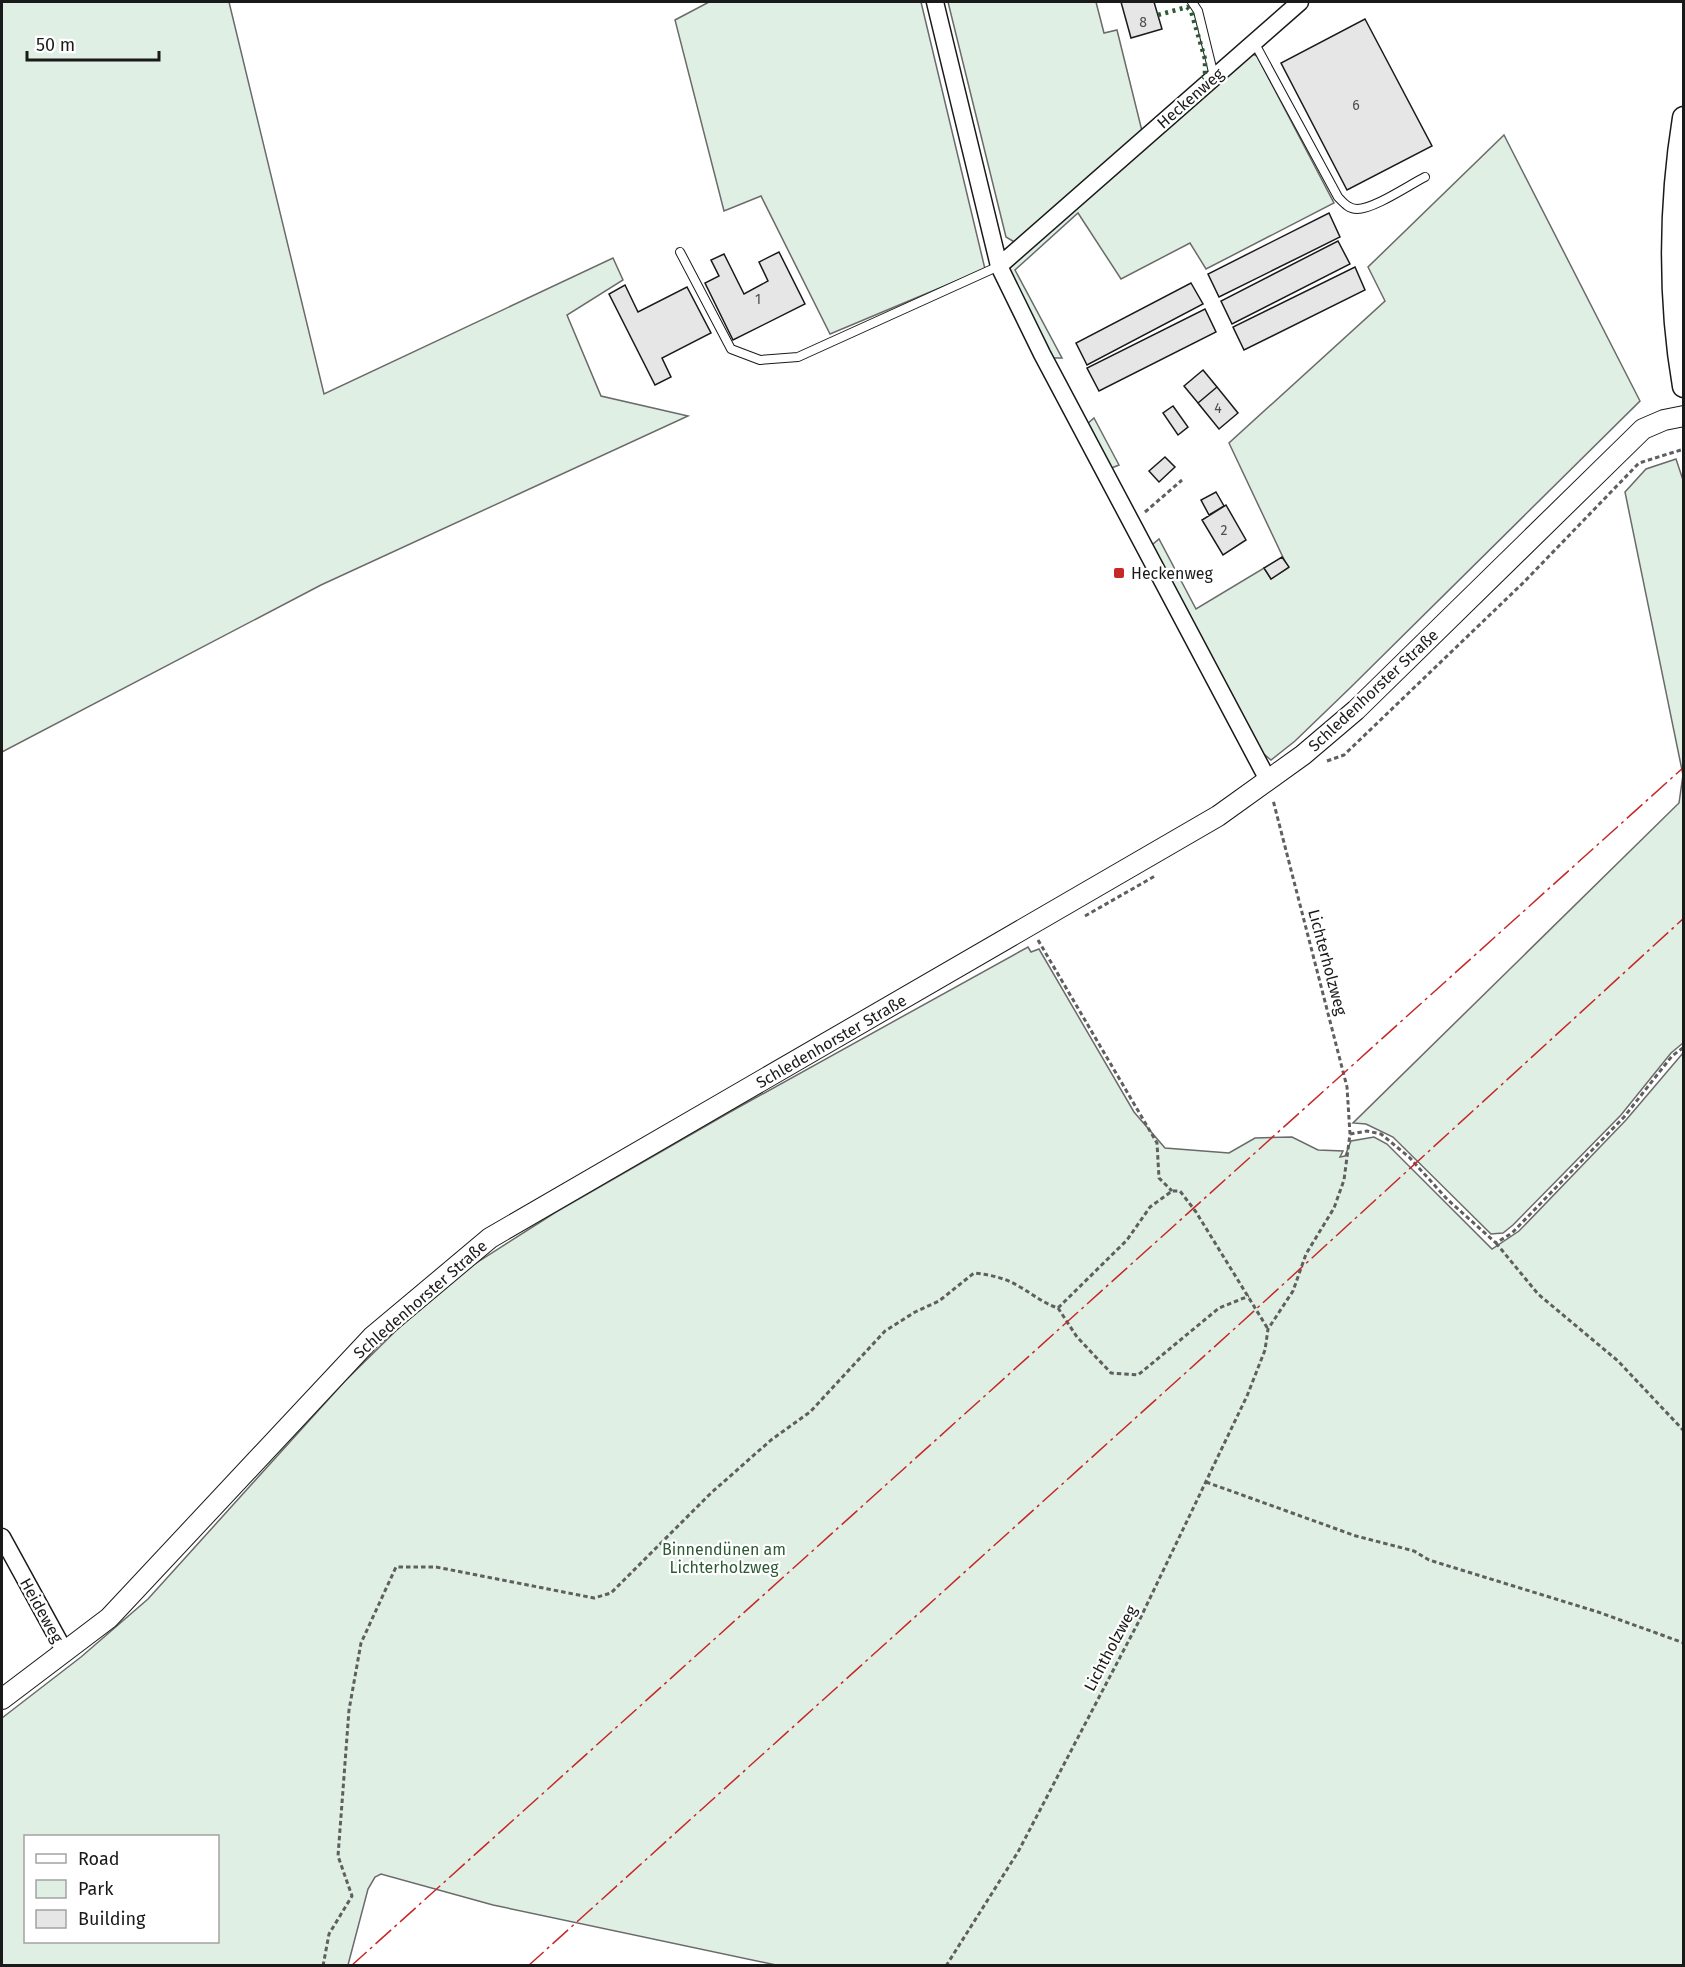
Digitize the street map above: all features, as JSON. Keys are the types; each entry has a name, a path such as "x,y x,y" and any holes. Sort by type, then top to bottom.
{"main road":[{"path":"1683,118 1678,153 1674,229 1676,308 1683,380"}],"street":[{"path":"935,2 999,266 1042,354 1274,791"},
{"name":"Heckenweg","path":"999,266 1300,2"},
{"name":"Schledenhorster Straße","path":"2,1699 109,1618 372,1337 490,1239 1032,939 1218,816 1274,791 1303,755 1356,710 1643,429 1664,420 1683,416"},
{"name":"Heideweg","path":"2,1537 65,1652"}],"lane":[{"path":"1192,2 1198,11 1215,77"},
{"path":"1254,42 1338,196 1346,206 1355,209 1366,207 1425,177"},
{"path":"680,252 731,349 760,360 798,357 999,266"}],"path":[{"path":"1324,762 1344,755 1524,582 1639,462 1683,449"},
{"path":"1132,523 1182,480"},
{"path":"1263,806 1274,791"},
{"name":"Lichterholzweg","path":"1268,1329 1293,1291 1306,1254 1334,1208 1344,1180 1350,1134 1342,1063 1274,791"},
{"path":"1078,920 1157,874"},
{"path":"1048,936 1032,939 1157,1143 1159,1178 1172,1191"},
{"path":"1496,1243 1512,1233 1624,1117 1672,1056 1683,1047"},
{"path":"1350,1134 1367,1131 1381,1134 1409,1157 1447,1199 1496,1243 1538,1294 1618,1361 1683,1431"},
{"path":"1058,1308 1127,1240 1150,1207 1172,1191 1180,1191 1196,1212 1268,1329"},
{"path":"323,1965 329,1934 352,1896 338,1856 349,1710 355,1671 361,1643 396,1567 436,1567 594,1598 611,1593 711,1493 771,1440 810,1412 885,1331 915,1312 939,1301 974,1273 997,1276 1020,1287 1042,1303 1058,1308 1077,1337 1111,1373 1138,1375 1219,1308 1249,1296"},
{"name":"Lichtholzweg","path":"946,1965 1018,1852 1139,1622 1260,1365 1268,1329"},
{"path":"1206,1482 1356,1536 1414,1551 1429,1560 1598,1612 1683,1643"}],"green space":[{"path":"2,2 229,2 324,394 613,258 623,280 567,315 601,396 688,416 321,585 2,752"},
{"path":"709,2 921,2 985,269 830,334 761,196 724,211 675,20"},
{"path":"948,2 1096,2 1104,33 1117,30 1142,131 1016,243 1006,237"},
{"path":"1250,53 1257,56 1334,203 1206,269 1190,243 1121,279 1078,213 1015,270 1062,358 1051,358 1009,268"},
{"path":"1504,135 1640,401 1350,688 1295,741 1271,760 1259,750 1152,545 1159,539 1196,609 1264,568 1271,579 1288,568 1229,443 1385,301 1368,267"},
{"path":"1094,418 1119,465 1109,469 1086,425"},
{"path":"1676,459 1684,483 1683,1043 1671,1053 1621,1115 1513,1225 1503,1233 1491,1234 1393,1137 1366,1124 1353,1123 1679,803 1683,775 1625,492 1646,469"},
{"name":"Binnendünen am Lichterholzweg","path":"1028,947 1031,952 1039,949 1134,1112 1165,1148 1229,1153 1255,1138 1292,1137 1318,1150 1343,1151 1340,1157 1345,1156 1351,1141 1374,1137 1387,1144 1492,1249 1519,1231 1626,1120 1683,1053 1683,1965 776,1965 493,1905 381,1874 375,1877 368,1889 348,1965 2,1966 2,1718 81,1657 148,1599 345,1381 419,1308 462,1272 556,1212 730,1112"}],"building":[{"path":"1121,2 1154,2 1162,29 1131,38"},
{"path":"1365,19 1432,146 1347,190 1281,63"},
{"path":"1329,213 1340,237 1219,297 1208,274"},
{"path":"1338,241 1350,264 1232,324 1221,301"},
{"path":"779,252 805,304 733,340 705,283 719,276 711,260 724,254 744,294 768,281 759,262"},
{"path":"1355,267 1365,290 1244,350 1233,327"},
{"path":"1191,283 1203,304 1087,365 1076,343"},
{"path":"625,285 638,312 687,287 711,333 662,358 671,377 655,385 609,294"},
{"path":"1205,309 1216,332 1099,391 1087,368"},
{"path":"1203,370 1217,387 1198,403 1184,386"},
{"path":"1217,387 1238,413 1219,429 1198,403"},
{"path":"1173,406 1188,427 1178,435 1163,413"},
{"path":"1165,457 1175,467 1159,482 1149,471"},
{"path":"1216,492 1224,506 1209,515 1201,500"},
{"path":"1226,505 1246,540 1223,555 1202,520"},
{"path":"1282,557 1289,567 1271,579 1264,568"}],"hedge":[{"path":"1158,15 1187,7 1191,11 1205,59 1205,76 1202,78"}],"power":[{"path":"351,1966 1684,767"},
{"path":"528,1966 1243,1321 1684,918"}],"place":[{"name":"Heckenweg","path":"1119,573"}]}
